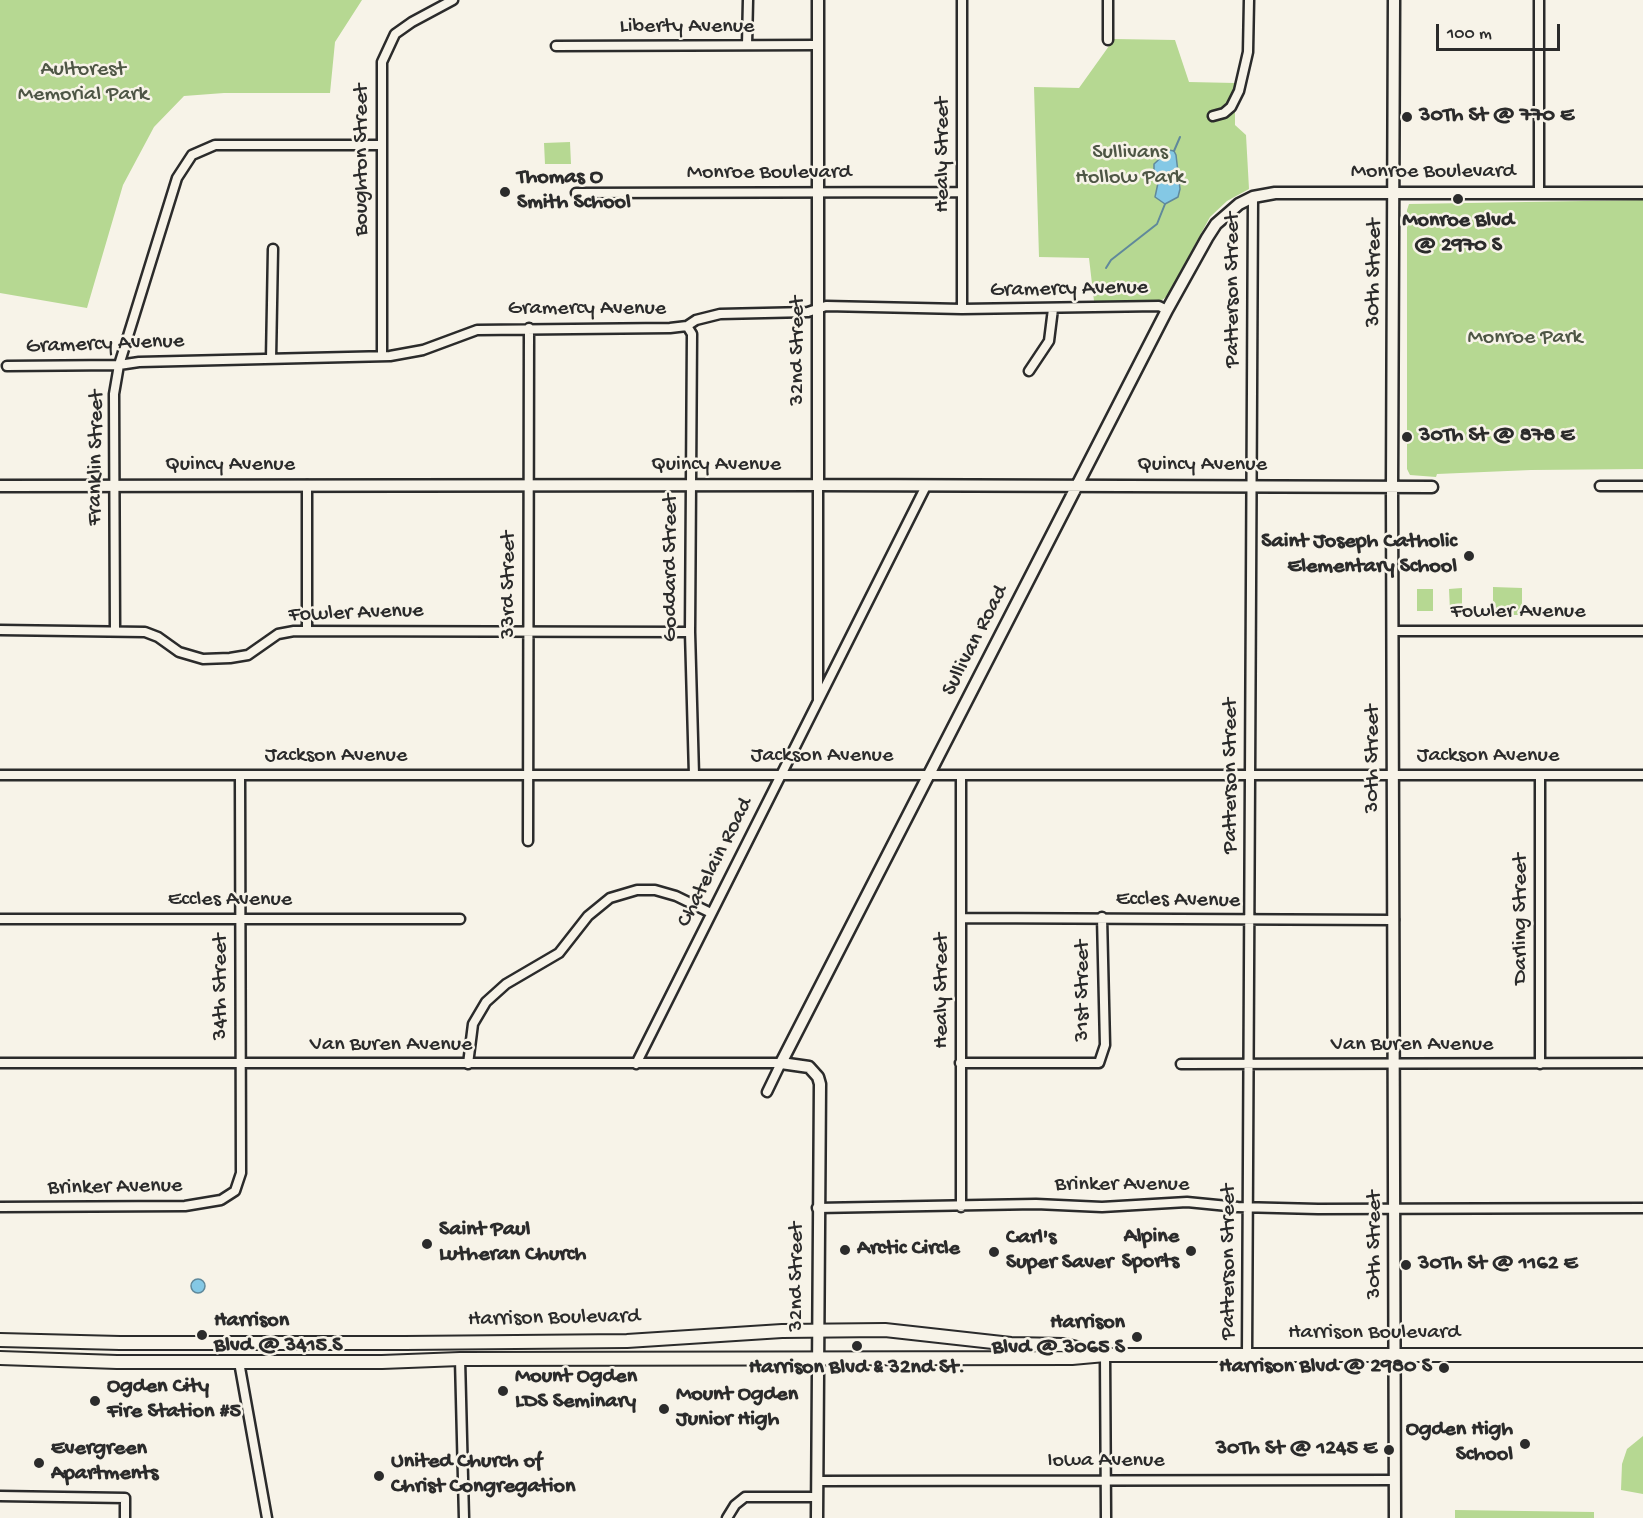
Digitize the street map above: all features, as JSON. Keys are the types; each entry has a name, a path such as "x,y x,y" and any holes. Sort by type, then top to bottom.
{"main road":[{"name":"Harrison Boulevard","path":"0,1340 120,1343 617,1341 817,1330 899,1331 1011,1344 1065,1345 1106,1355"},
{"name":"Harrison Boulevard","path":"0,1358 412,1362 460,1359 1072,1358 1106,1355 1643,1355"}],"street":[{"name":"Boughton Street","path":"382,357 380,75 385,51 402,28 453,0"},
{"path":"747,45 748,0"},
{"name":"32nd Street","path":"818,0 818,702"},
{"name":"Healy Street","path":"962,0 962,309"},
{"path":"1107,0 1108,40"},
{"path":"1213,116 1224,113 1231,107 1239,91 1248,52 1249,0"},
{"name":"30th Street","path":"1394,0 1392,488 1395,1518"},
{"path":"1539,0 1539,192"},
{"name":"Liberty Avenue","path":"556,46 818,45"},
{"name":"Franklin Street","path":"115,631 112,485 114,394 119,365 177,178 192,155 215,146 381,145"},
{"name":"Monroe Boulevard","path":"576,193 962,192"},
{"name":"Monroe Boulevard","path":"1227,213 1253,197 1275,194 1643,193"},
{"name":"Patterson Street","path":"1247,1355 1253,197"},
{"name":"Sullivan Road","path":"767,1092 1167,310 1207,238 1227,213"},
{"path":"271,359 273,249"},
{"name":"Gramercy Avenue","path":"7,366 382,357 423,350 477,330 687,326 696,320 720,314 808,312 826,306 962,309 1159,306 1167,310"},
{"path":"1029,371 1049,341 1053,309"},
{"name":"Goddard Street","path":"687,326 692,334 690,632 694,775"},
{"name":"33rd Street","path":"528,841 529,328"},
{"name":"Quincy Avenue","path":"0,486 818,484 1432,487"},
{"path":"307,485 307,631"},
{"name":"Chatelain Road","path":"636,1064 926,486"},
{"path":"1600,486 1643,486"},
{"name":"Fowler Avenue","path":"0,630 115,631 152,634 179,652 203,659 239,657 255,651 279,634 307,631 690,632"},
{"name":"Fowler Avenue","path":"1393,631 1643,631"},
{"name":"Jackson Avenue","path":"0,775 1643,775"},
{"name":"34th Street","path":"230,1196 239,1182 241,1173 240,775"},
{"name":"Healy Street","path":"961,775 961,1207"},
{"name":"Darling Street","path":"1540,775 1540,1064"},
{"path":"468,1064 473,1024 486,1002 506,984 559,953 588,916 610,898 637,890 656,890 676,896 711,913"},
{"name":"Eccles Avenue","path":"962,918 1394,920"},
{"name":"31st Street","path":"960,1063 1099,1063 1105,1045 1102,918"},
{"name":"Eccles Avenue","path":"0,919 460,919"},
{"name":"Van Buren Avenue","path":"0,1063 782,1063"},
{"name":"32nd Street","path":"782,1063 809,1067 818,1077 817,1518"},
{"name":"Van Buren Avenue","path":"1181,1064 1643,1064"},
{"name":"Brinker Avenue","path":"0,1207 185,1206 212,1202 230,1196"},
{"name":"Brinker Avenue","path":"817,1208 1036,1204 1102,1207 1187,1202 1248,1208 1395,1210 1643,1208"},
{"path":"1106,1355 1106,1518"},
{"path":"460,1359 464,1518"},
{"path":"239,1362 267,1518"},
{"name":"Iowa Avenue","path":"817,1481 1394,1480"},
{"path":"0,1496 125,1498 125,1518"},
{"path":"727,1518 735,1505 745,1497 817,1497"}],"green space":[{"name":"Aultorest Memorial Park","path":"0,0 362,0 335,42 330,93 224,93 184,96 154,127 123,185 87,308 0,293"},
{"name":"Sullivans Hollow Park","path":"1114,39 1175,40 1189,82 1235,83 1235,125 1246,135 1249,189 1227,201 1210,217 1167,296 1161,301 1094,301 1089,258 1039,257 1034,87 1079,88"},
{"path":"570,142 571,164 545,164 544,143"},
{"name":"Monroe Park","path":"1643,200 1643,469 1531,470 1437,474 1436,477 1410,475 1407,469 1407,210 1409,204"},
{"path":"1493,587 1522,588 1522,615 1493,615"},
{"path":"1462,588 1462,611 1450,611 1449,589"},
{"path":"1417,589 1433,589 1433,611 1417,611"},
{"path":"1643,1436 1643,1494 1621,1490 1622,1464 1627,1449"},
{"path":"1455,1510 1594,1512 1594,1518 1455,1518"}],"water":[{"path":"1169,150 1174,151 1176,155 1180,189 1178,197 1165,204 1155,197 1158,183 1154,174 1154,164"},
{"path":"195,1279 201,1279 205,1286 201,1293 195,1293 191,1289 191,1283"}],"waterway":[{"path":"1174,151 1180,137"},
{"path":"1106,268 1111,260 1157,224 1165,204"}],"place":[{"name":"30Th St @ 770 E","path":"1407,117"},
{"name":"Thomas O Smith School","path":"505,192"},
{"name":"Monroe Blvd @ 2970 S","path":"1458,199"},
{"name":"30Th St @ 878 E","path":"1407,437"},
{"name":"Saint Joseph Catholic Elementary School","path":"1469,556"},
{"name":"Saint Paul Lutheran Church","path":"427,1244"},
{"name":"Arctic Circle","path":"845,1250"},
{"name":"Alpine Sports","path":"1191,1251"},
{"name":"Carl's Super Saver","path":"994,1252"},
{"name":"30Th St @ 1162 E","path":"1406,1265"},
{"name":"Harrison Blvd @ 3415 S","path":"202,1335"},
{"name":"Harrison Blvd @ 3065 S","path":"1137,1337"},
{"name":"Harrison Blvd & 32nd St.","path":"857,1346"},
{"name":"Harrison Blvd @ 2980 S","path":"1444,1368"},
{"name":"Mount Ogden LDS Seminary","path":"503,1391"},
{"name":"Ogden City Fire Station #5","path":"95,1401"},
{"name":"Mount Ogden Junior High","path":"664,1409"},
{"name":"Ogden High School","path":"1525,1444"},
{"name":"30Th St @ 1245 E","path":"1389,1450"},
{"name":"Evergreen Apartments","path":"39,1463"},
{"name":"United Church of Christ Congregation","path":"379,1476"}]}
